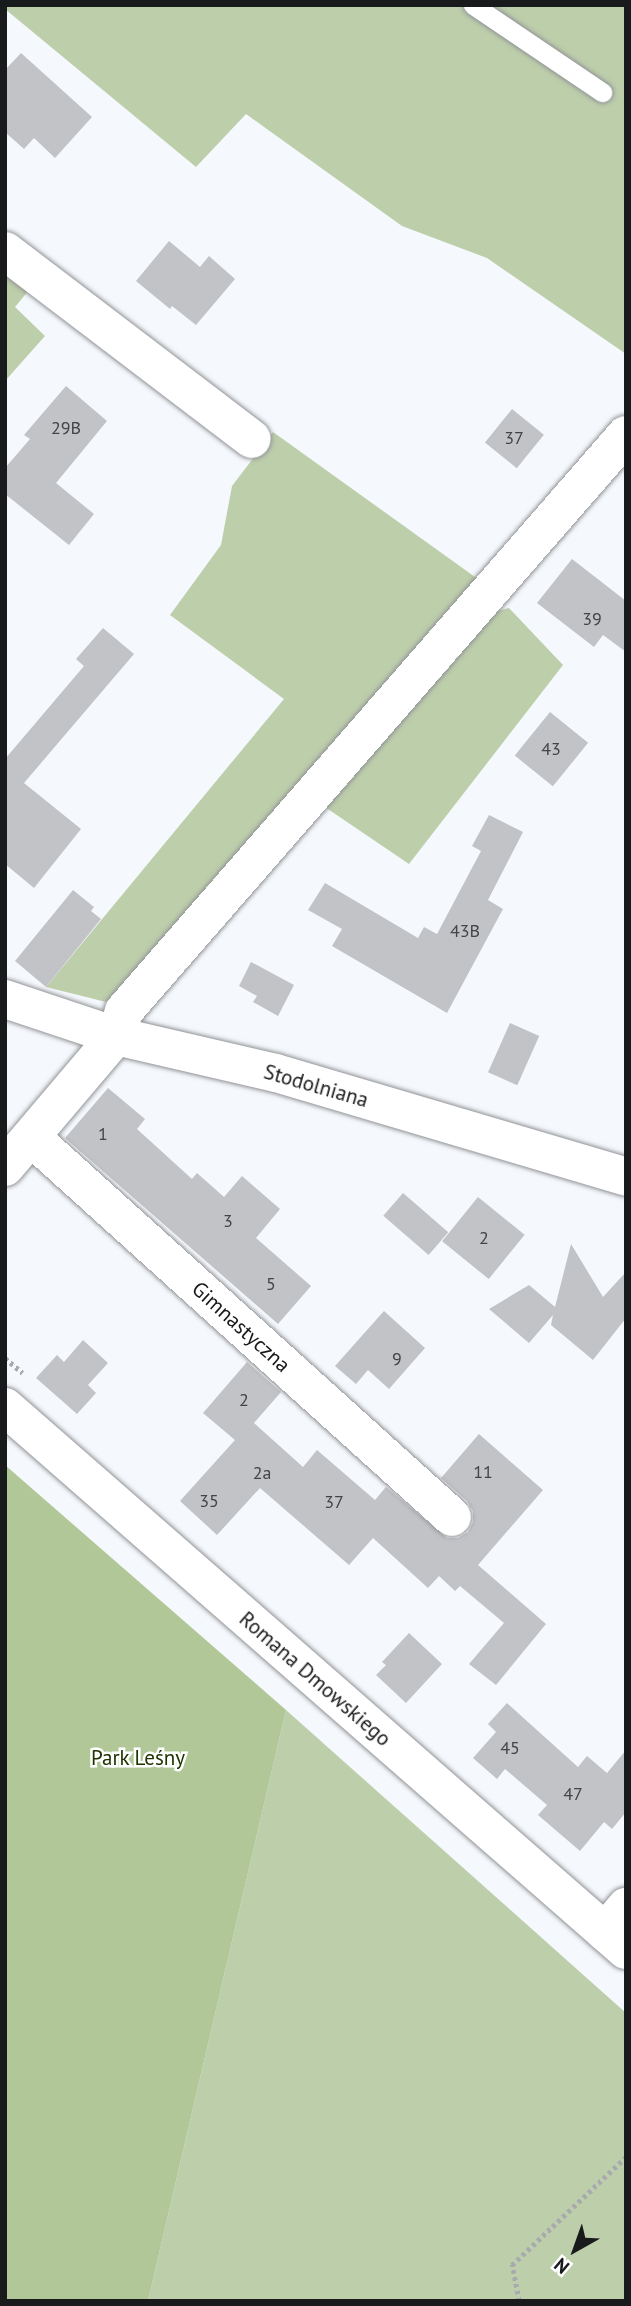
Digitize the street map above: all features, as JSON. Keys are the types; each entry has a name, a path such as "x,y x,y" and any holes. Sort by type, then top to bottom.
{"street":[{"path":"5,251 252,439"},
{"path":"5,1167 116,1036 124,1011 626,435"},
{"name":"Stodolniana","path":"5,999 116,1036 276,1073 626,1177"},
{"name":"Gimnastyczna","path":"31,1137 452,1517"},
{"name":"Romana Dmowskiego","path":"5,1407 619,1929"}],"lane":[{"path":"473,5 602,92"}],"path":[{"path":"519,2301 512,2265 626,2157"}],"green space":[{"path":"5,5 626,5 626,354 487,258 402,226 246,114 196,167 5,9"},
{"path":"5,262 34,284 15,307 45,336 5,381"},
{"path":"273,432 482,582 118,1005 46,987 284,699 170,615 221,545 232,486"},
{"path":"509,608 563,665 409,864 319,803 493,612"},
{"name":"Park Leśny","path":"5,1465 286,1710 148,2301 5,2301"},
{"path":"286,1710 626,2013 626,2301 148,2301"}],"building":[{"path":"21,53 92,117 55,158 34,138 24,149 5,132 5,70"},
{"path":"169,241 200,267 209,256 235,279 196,325 172,306 170,309 136,281"},
{"path":"66,386 107,421 56,483 94,514 69,545 5,494 5,468 30,439 24,435"},
{"path":"512,409 544,435 517,468 485,442"},
{"path":"572,559 626,601 626,652 603,635 594,647 537,603"},
{"path":"103,628 134,654 24,783 81,829 34,888 5,864 5,759 84,666 76,659"},
{"path":"550,712 588,743 553,786 515,756"},
{"path":"489,815 523,832 488,900 503,909 447,1013 332,946 342,929 308,910 325,883 418,938 424,927 437,934 481,851 472,846"},
{"path":"73,890 94,907 91,911 101,919 46,987 15,961"},
{"path":"251,962 294,985 278,1016 253,1002 257,996 239,986"},
{"path":"510,1023 539,1036 517,1085 488,1072"},
{"path":"108,1088 145,1119 137,1129 192,1179 197,1173 224,1197 242,1176 280,1209 256,1238 311,1286 278,1324 65,1138"},
{"path":"403,1193 448,1232 429,1255 383,1216"},
{"path":"478,1197 525,1235 489,1279 442,1241"},
{"path":"571,1244 603,1297 626,1272 626,1318 593,1360 551,1325 553,1315 529,1343 489,1309 529,1285 555,1307"},
{"path":"384,1311 425,1348 389,1389 368,1370 356,1384 335,1366"},
{"path":"83,1340 108,1363 88,1385 96,1393 77,1414 36,1378 57,1355 64,1362"},
{"path":"247,1362 281,1392 254,1423 303,1467 317,1450 375,1500 386,1487 447,1538 458,1538 468,1532 473,1522 473,1511 467,1501 441,1478 479,1434 543,1490 478,1565 546,1624 496,1685 469,1664 504,1623 460,1586 455,1591 439,1576 428,1588 373,1538 349,1565 260,1488 217,1535 180,1501 235,1440 203,1413"},
{"path":"409,1633 442,1664 406,1703 376,1675 386,1665 382,1662"},
{"path":"507,1703 578,1767 587,1756 607,1773 626,1750 626,1812 612,1829 604,1822 580,1851 538,1815 547,1805 505,1769 497,1779 473,1758 496,1732 488,1724"}]}
